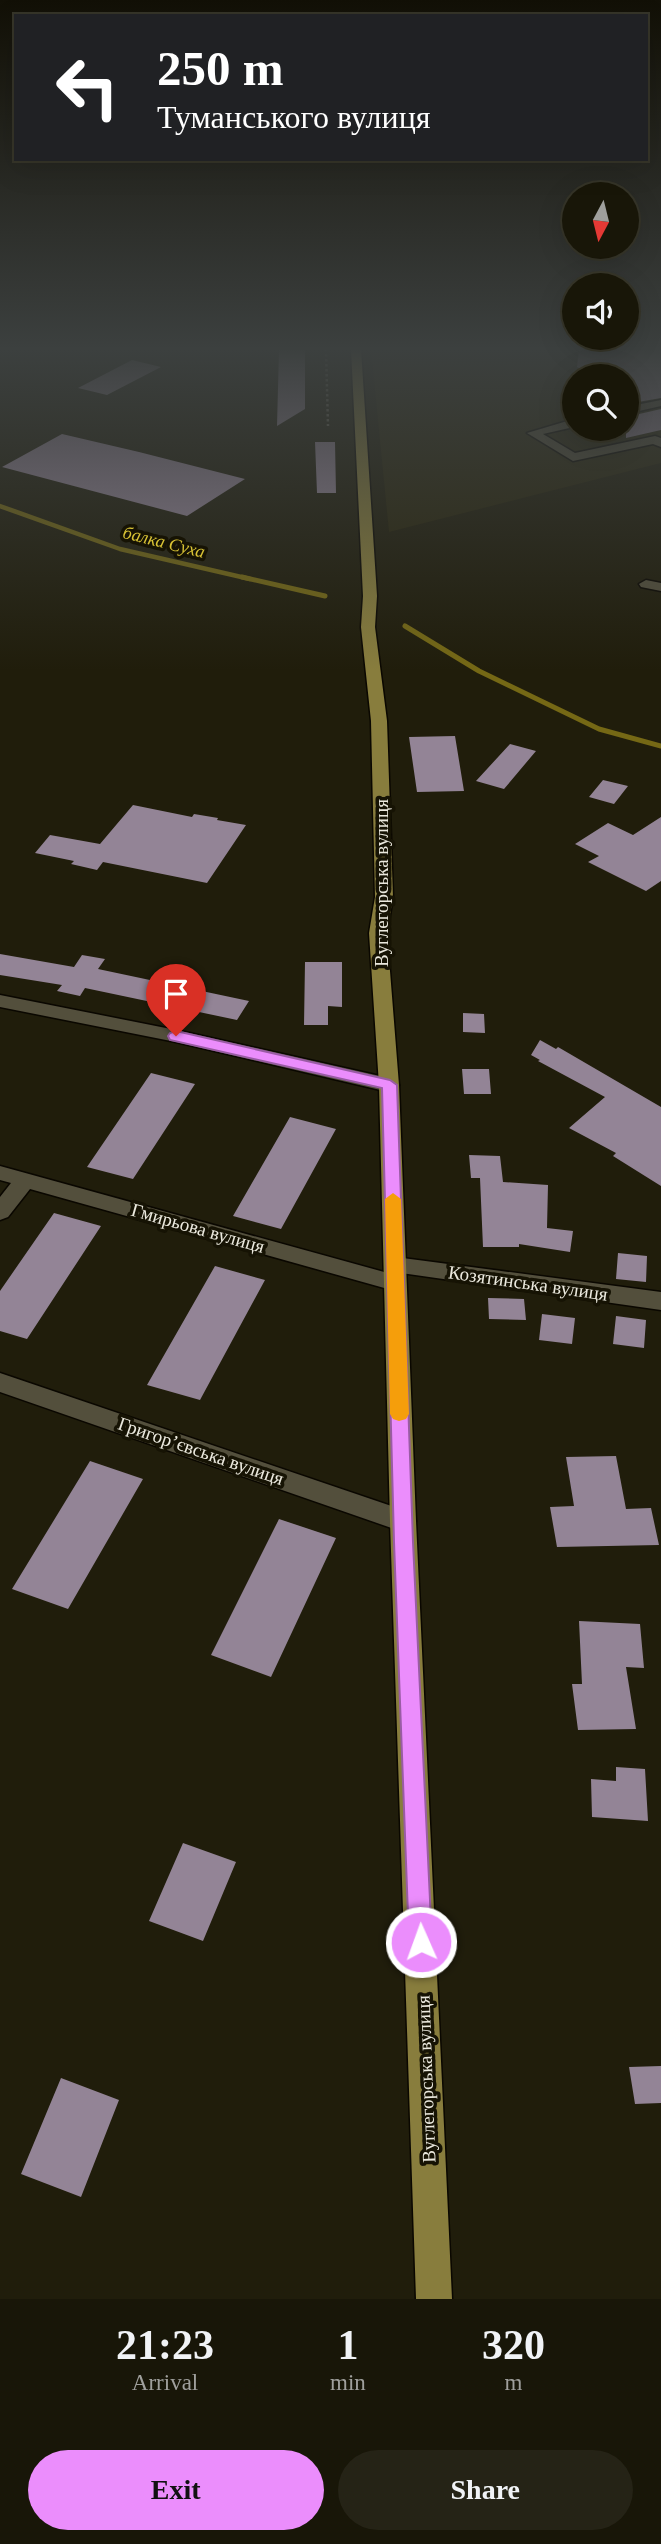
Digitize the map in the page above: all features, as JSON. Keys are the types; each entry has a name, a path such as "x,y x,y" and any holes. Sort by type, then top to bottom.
{"main road":[{"name":"Вуглегорська вулиця","path":"361,456 370,596 368,627 379,721 384,897 378,933 390,1085 403,1521 434,2299"}],"street":[{"path":"646,584 661,587"},
{"path":"0,1001 176,1036 390,1085"},
{"name":"Гмирьова вулиця","path":"0,1173 395,1274"},
{"path":"0,1212 25,1180"},
{"name":"Козятинська вулиця","path":"395,1274 661,1301"},
{"name":"Григор’євська вулиця","path":"0,1382 403,1521"}],"shaded area":[{"path":"382,456 661,456 661,463 389,532"}],"building":[{"path":"21,456 156,456 245,479 187,516 2,467"},
{"path":"316,456 335,456 336,493 317,493"},
{"path":"455,736 464,791 417,792 409,737"},
{"path":"510,744 536,751 504,789 476,781"},
{"path":"603,780 628,786 614,804 589,797"},
{"path":"133,805 246,825 207,883 103,862 97,870 71,864 74,861 35,853 50,835 100,844"},
{"path":"661,817 661,881 646,891 588,862 599,856 575,844 608,823 633,835"},
{"path":"0,954 74,967 82,955 105,959 98,969 249,1001 237,1020 85,988 80,996 57,991 62,985 0,975"},
{"path":"305,962 342,962 342,1007 328,1006 328,1025 304,1025"},
{"path":"463,1013 484,1014 485,1033 463,1032"},
{"path":"540,1040 556,1049 558,1047 661,1107 661,1186 613,1156 616,1153 569,1128 605,1097 531,1055"},
{"path":"462,1069 489,1069 491,1094 464,1094"},
{"path":"151,1073 195,1084 133,1179 87,1167"},
{"path":"290,1117 336,1129 281,1229 233,1216"},
{"path":"469,1155 500,1156 503,1182 548,1185 547,1228 573,1231 570,1252 519,1244 519,1247 483,1247 480,1178 471,1178"},
{"path":"54,1213 101,1226 27,1339 0,1331 0,1291"},
{"path":"618,1253 647,1256 646,1282 616,1279"},
{"path":"215,1266 265,1280 200,1400 147,1385"},
{"path":"488,1298 524,1299 526,1320 489,1319"},
{"path":"542,1314 575,1318 572,1344 539,1340"},
{"path":"616,1316 646,1320 644,1348 613,1344"},
{"path":"616,1456 626,1509 651,1508 659,1545 557,1547 550,1507 574,1506 566,1457"},
{"path":"90,1461 143,1479 68,1609 12,1589"},
{"path":"279,1519 336,1538 271,1677 211,1655"},
{"path":"579,1621 640,1624 644,1668 626,1667 636,1729 578,1730 572,1684 582,1684"},
{"path":"616,1767 645,1769 648,1821 592,1817 591,1779 616,1781"},
{"path":"183,1843 236,1862 203,1941 149,1921"},
{"path":"661,2066 661,2103 635,2104 629,2067"},
{"path":"61,2078 119,2100 81,2197 21,2174"}],"waterway":[{"name":"балка Суха","path":"0,506 120,549 250,579"},
{"name":"балка Суха","path":"242,577 325,596"},
{"name":"балка Суха","path":"405,626 479,671 599,729 661,746"}],"slow traffic":[{"path":"393,1199 399,1414"}],"route":[{"path":"176,1036 390,1085 404,1542 421,1942"}]}
